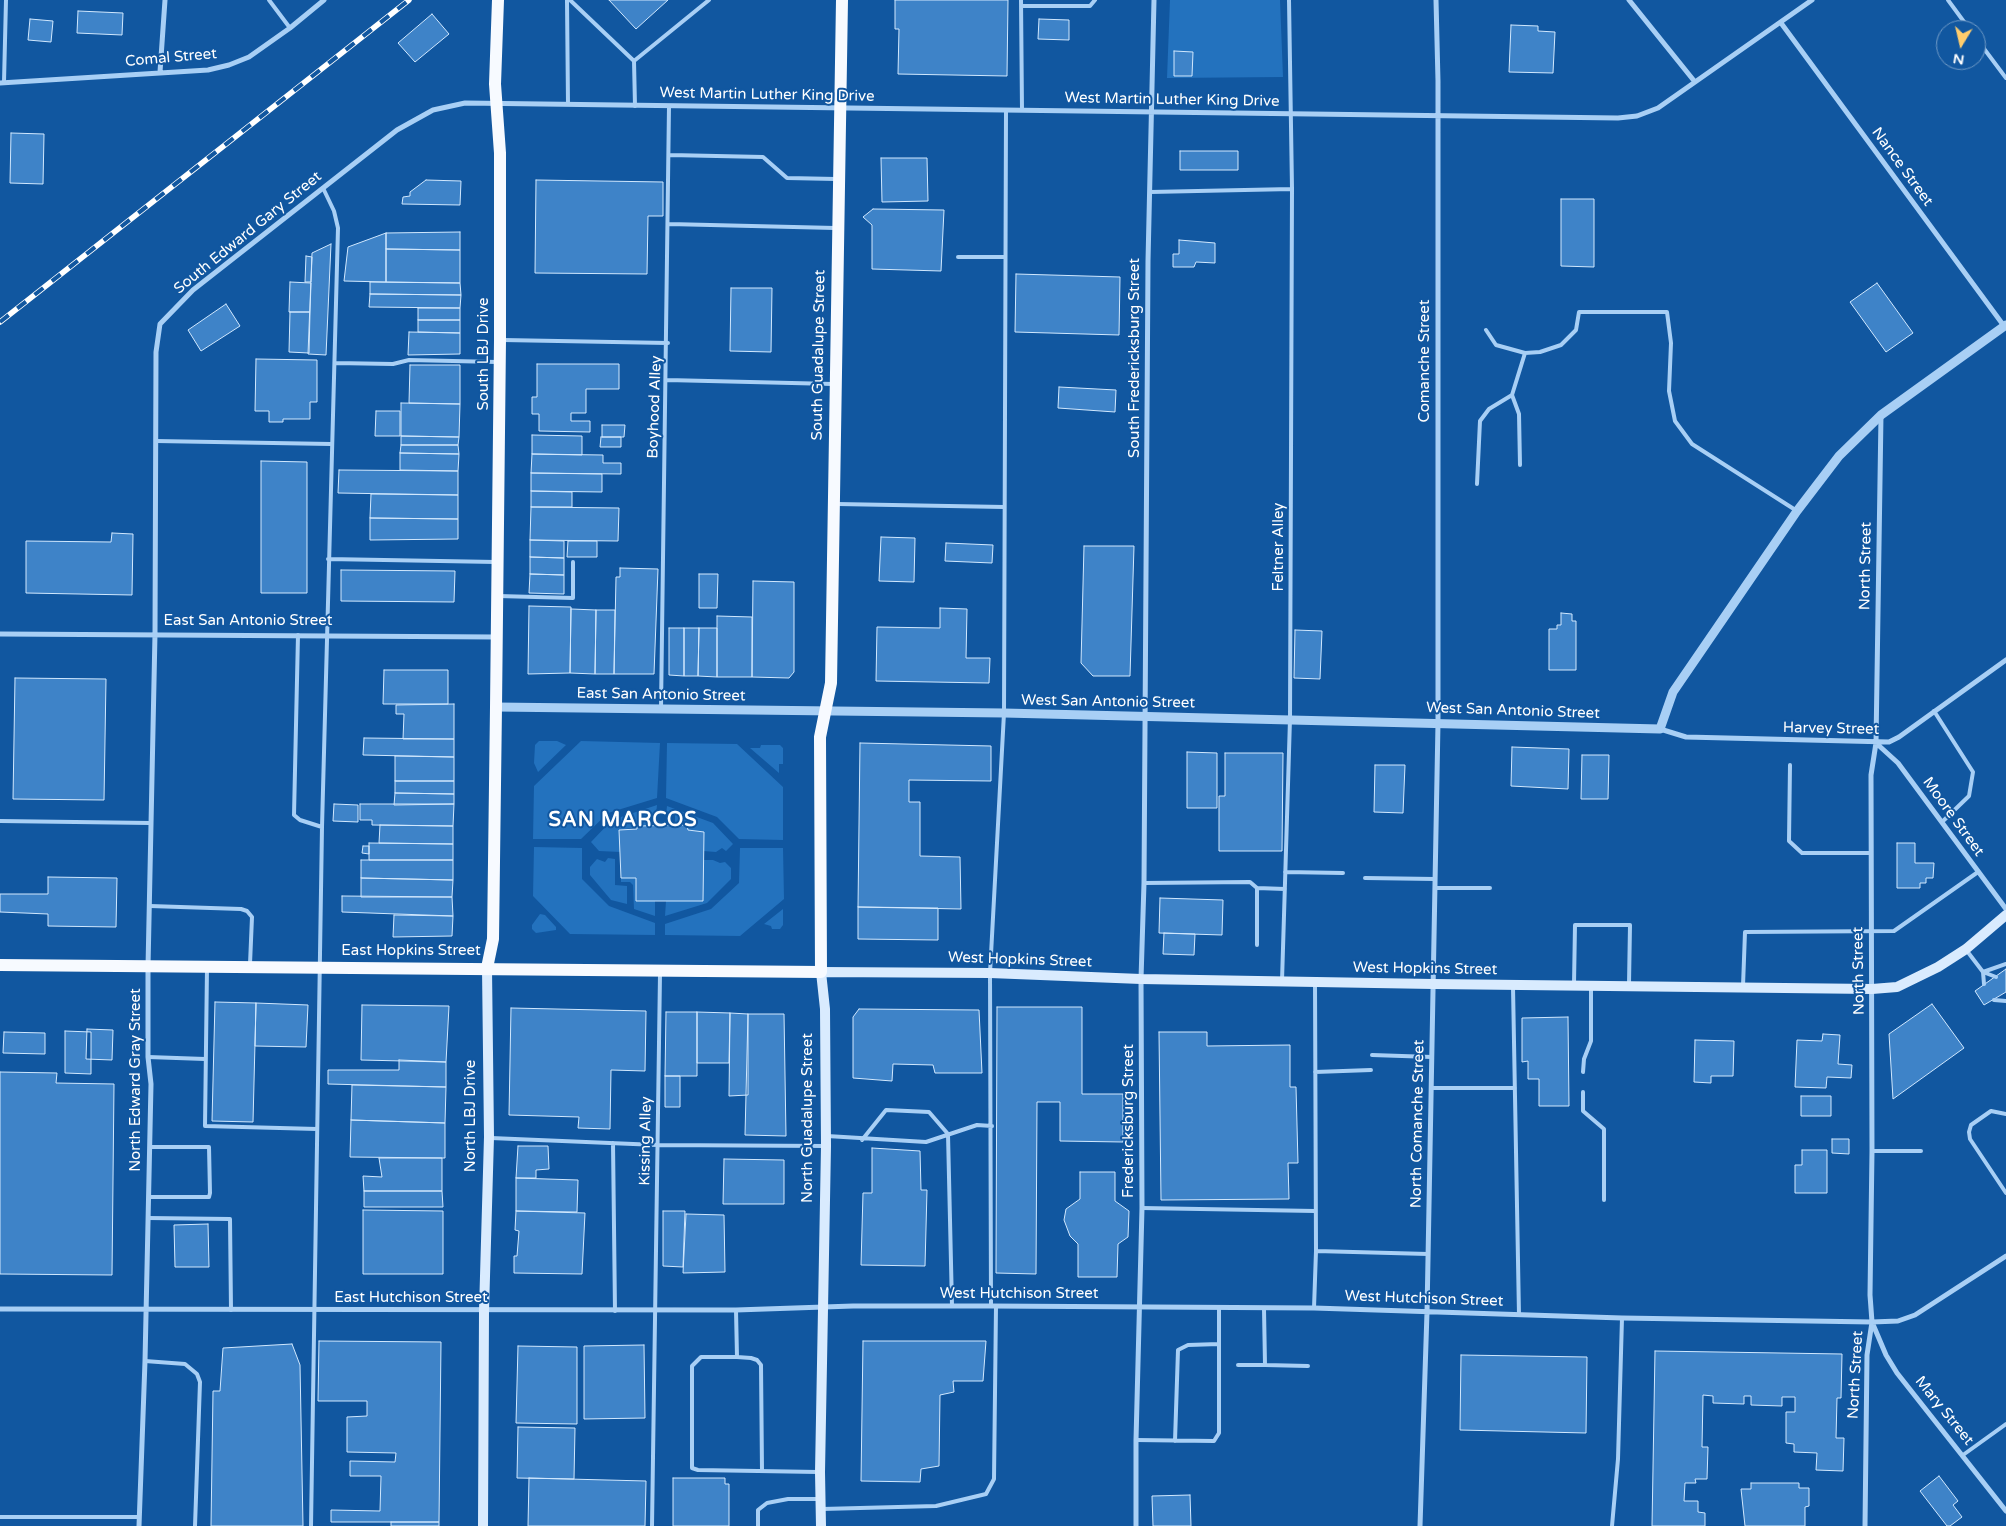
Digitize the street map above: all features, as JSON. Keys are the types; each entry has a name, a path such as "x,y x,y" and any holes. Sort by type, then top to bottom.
{"main road":[{"name":"South LBJ Drive","path":"496,708 500,362 500,153 496,102 498,0"},
{"name":"South Guadalupe Street","path":"825,711 830,683 842,0"},
{"name":"North LBJ Drive","path":"483,1526 484,1311 489,1138 487,968 493,939 496,708"},
{"name":"North Guadalupe Street","path":"821,1526 820,1472 826,1141 825,1009 821,972 820,738 825,711"},
{"name":"West Hopkins Street","path":"821,972 990,973 1141,979 1433,984 1872,989 1897,987 1938,967 1966,949 2006,916"},
{"name":"East Hopkins Street","path":"0,965 821,972"}],"street":[{"path":"160,72 165,0"},
{"name":"Comal Street","path":"2,82 208,70 229,65 249,57 290,28 324,0"},
{"name":"South Fredericksburg Street","path":"1145,716 1150,112 1154,0"},
{"name":"Comanche Street","path":"1436,0 1438,116 1438,723"},
{"path":"1629,0 1696,82"},
{"name":"West Martin Luther King Drive","path":"496,102 635,106 1438,116 1637,116 1658,108 1812,0"},
{"name":"Nance Street","path":"1781,23 2005,326"},
{"name":"South Edward Gary Street","path":"155,634 156,352 160,324 194,290 397,130 433,110 465,103 496,102"},
{"path":"1660,729 1673,692 1797,510 1839,456 1881,415 2005,326"},
{"name":"North Street","path":"1865,1526 1867,1356 1872,1322 1870,1295 1872,1151 1871,775 1876,743 1881,415"},
{"name":"East San Antonio Street","path":"0,634 496,637"},
{"name":"North Edward Gray Street","path":"139,1526 150,1147 151,1084 148,1057 148,967 155,634"},
{"name":"Harvey Street","path":"1660,729 1686,737 1889,742 1899,737 2006,660"},
{"name":"East San Antonio Street","path":"496,708 825,711"},
{"name":"West San Antonio Street","path":"825,711 1290,719 1660,729"},
{"name":"Fredericksburg Street","path":"1136,1526 1136,1440 1142,1208 1141,979 1144,883 1145,716"},
{"name":"North Comanche Street","path":"1420,1526 1427,1312 1438,723"},
{"name":"Moore Street","path":"1876,743 1898,763 2006,909"},
{"name":"West Hutchison Street","path":"823,1308 952,1306 1219,1309 1314,1308 1622,1318 1872,1322 1898,1320 1915,1315 2006,1256"},
{"name":"East Hutchison Street","path":"0,1309 655,1311 823,1308"},
{"name":"Mary Street","path":"1872,1322 1886,1356 1897,1373 2005,1510"}],"lane":[{"path":"2,82 6,0"},
{"path":"269,0 290,28"},
{"path":"568,0 634,61 635,106"},
{"path":"568,0 568,104"},
{"path":"634,61 710,0"},
{"path":"1021,0 1022,110"},
{"path":"1021,6 1090,6 1095,0"},
{"name":"Feltner Alley","path":"1282,981 1290,719 1292,114 1289,0"},
{"path":"1948,0 1963,20"},
{"path":"1986,51 2006,78"},
{"name":"Boyhood Alley","path":"661,709 668,343 669,106"},
{"path":"758,1526 758,1510 766,1503 788,1499 821,1504 936,1506 986,1494 994,1479 990,973 1004,713 1006,110"},
{"path":"670,155 763,157 787,178 839,179"},
{"path":"311,1526 313,1310 322,967 322,827 338,228 334,212 322,188"},
{"path":"1150,192 1292,189"},
{"path":"669,224 837,228"},
{"path":"958,257 1005,257"},
{"path":"1486,330 1496,345 1525,353 1540,352 1560,345 1576,330 1579,312 1667,312 1671,343 1669,391 1675,421 1692,444 1797,510"},
{"path":"500,340 668,343"},
{"path":"1520,465 1519,414 1512,394 1525,353"},
{"path":"334,362 393,364 409,360 500,362"},
{"path":"667,380 835,384"},
{"path":"1477,484 1480,421 1488,409 1512,394"},
{"path":"156,441 331,444"},
{"path":"832,503 1004,507"},
{"path":"328,559 498,562"},
{"path":"497,596 573,598 573,562"},
{"path":"298,635 294,815 300,820 322,827"},
{"path":"1934,711 1972,772 1969,796 1942,822"},
{"path":"1790,766 1789,841 1802,853 1871,853"},
{"path":"0,821 150,823"},
{"path":"1285,872 1343,873"},
{"path":"1742,988 1745,932 1894,932 1978,872"},
{"path":"1365,878 1435,879"},
{"path":"1144,883 1250,882 1257,888 1285,889"},
{"path":"1257,888 1257,945"},
{"path":"1435,888 1490,888"},
{"path":"150,906 241,909 247,911 252,917 250,966"},
{"path":"1574,986 1575,925 1630,925 1629,987"},
{"path":"1966,949 1983,972 1984,984"},
{"path":"1983,972 2006,964"},
{"path":"207,966 205,1126 317,1129"},
{"name":"Kissing Alley","path":"652,1526 660,972"},
{"path":"1983,972 1996,977"},
{"path":"1314,1308 1316,1251 1315,982"},
{"path":"1513,985 1519,1315"},
{"path":"1583,1072 1584,1059 1591,1041 1591,986"},
{"path":"1994,1000 2005,1002 2006,995"},
{"path":"1372,1055 1432,1057"},
{"path":"148,1057 205,1059"},
{"path":"1315,1072 1371,1070"},
{"path":"1432,1088 1515,1088"},
{"path":"1583,1092 1584,1111 1604,1129 1604,1200"},
{"path":"862,1140 886,1110 928,1112 948,1134 952,1306"},
{"path":"2006,1114 1991,1111 1971,1125 1969,1132 1970,1139 2006,1192"},
{"path":"489,1138 658,1145 862,1140 926,1142 977,1125 992,1126"},
{"path":"614,1143 615,1311"},
{"path":"149,1197 209,1197 210,1193 209,1147 150,1147"},
{"path":"1872,1151 1921,1151"},
{"path":"1142,1208 1315,1211"},
{"path":"148,1218 230,1219 231,1310"},
{"path":"1316,1251 1428,1254"},
{"path":"1136,1440 1214,1441 1219,1433 1219,1309"},
{"path":"1264,1309 1264,1365"},
{"path":"736,1310 737,1357"},
{"path":"1612,1526 1618,1459 1622,1318"},
{"path":"1175,1440 1178,1350 1188,1345 1220,1344"},
{"path":"762,1471 761,1365 757,1360 751,1358 701,1357 692,1366 690,1464 692,1468 698,1470 820,1472"},
{"path":"145,1361 185,1364 197,1374 200,1382 195,1526"},
{"path":"1238,1365 1308,1366"},
{"path":"1963,1455 2006,1424"},
{"path":"0,1518 139,1518"}],"shaded area":[{"path":"1170,0 1280,0 1283,77 1167,78"},
{"path":"539,741 557,741 566,745 538,772 534,763 535,745"},
{"path":"581,741 660,743 657,798 608,813 581,839 533,839 534,786"},
{"path":"667,743 737,744 783,787 783,840 739,839 717,817 666,798"},
{"path":"761,745 780,745 783,748 783,764 779,764 779,773 750,748 760,748"},
{"path":"657,805 656,815 646,816 646,826 619,830 621,852 599,851 591,842 612,820"},
{"path":"667,806 713,823 733,844 726,851 722,848 716,852 703,851 704,832 688,830 687,825 675,825 675,815 666,815"},
{"path":"534,847 582,848 582,879 609,906 655,923 655,935 570,934 533,896"},
{"path":"740,848 783,848 784,899 740,936 665,935 665,924 711,909 739,883"},
{"path":"608,858 615,859 615,885 627,886 627,904 611,900 590,875 590,867 597,859 605,862"},
{"path":"703,860 725,862 731,868 731,879 707,903 665,916 666,901 703,901"},
{"path":"621,878 636,878 636,900 655,901 655,916 634,909 633,885 630,882 621,882"},
{"path":"783,909 783,925 780,929 772,929 771,926 764,924"},
{"path":"540,914 545,915 556,927 556,930 536,933 532,929 532,925"}],"building":[{"path":"609,0 668,0 636,29"},
{"path":"895,0 1008,0 1007,76 898,74 899,29 895,29"},
{"path":"78,11 123,13 122,35 77,33"},
{"path":"432,14 449,34 415,62 398,43"},
{"path":"30,19 53,21 51,42 28,40"},
{"path":"1039,19 1069,20 1069,40 1038,39"},
{"path":"1511,25 1538,26 1538,31 1555,32 1553,73 1509,72"},
{"path":"1174,51 1193,52 1192,76 1174,76"},
{"path":"11,133 44,134 43,184 10,183"},
{"path":"1180,151 1238,151 1238,170 1180,170"},
{"path":"881,158 927,158 928,201 882,202"},
{"path":"426,180 461,181 460,205 402,204 403,197 410,196 410,192"},
{"path":"536,180 663,182 663,216 648,216 647,274 535,273"},
{"path":"1561,199 1594,199 1594,267 1561,266"},
{"path":"873,209 944,210 941,271 872,269 872,225 863,217"},
{"path":"460,232 460,250 386,249 386,233"},
{"path":"386,233 386,282 344,281 348,247"},
{"path":"1179,240 1215,243 1215,263 1196,262 1194,267 1173,267 1173,254 1179,254"},
{"path":"331,244 326,355 308,354 312,253"},
{"path":"386,249 460,250 460,283 386,282"},
{"path":"306,256 312,257 311,282 305,282"},
{"path":"1016,274 1120,277 1119,335 1015,332"},
{"path":"290,282 311,283 310,312 289,312"},
{"path":"370,282 460,283 461,295 370,294"},
{"path":"1877,283 1913,333 1886,352 1850,302"},
{"path":"731,288 772,288 771,352 730,351"},
{"path":"370,294 461,295 460,308 369,307"},
{"path":"226,304 240,326 201,351 188,330"},
{"path":"418,308 460,308 460,320 418,320"},
{"path":"290,312 310,312 309,353 289,352"},
{"path":"418,320 460,320 460,333 418,332"},
{"path":"409,332 460,333 460,354 408,355"},
{"path":"256,359 317,360 317,402 310,402 310,419 283,419 283,422 269,422 269,411 255,411"},
{"path":"537,364 619,364 619,389 586,389 586,413 571,413 571,421 590,421 590,432 539,431 539,414 532,414 532,397 537,397"},
{"path":"410,365 460,365 460,404 409,403"},
{"path":"1059,387 1116,390 1115,412 1058,408"},
{"path":"401,403 460,404 459,437 401,436"},
{"path":"376,411 400,411 400,436 375,436"},
{"path":"602,425 625,425 624,437 602,437"},
{"path":"532,435 582,436 582,455 532,454"},
{"path":"401,436 459,437 458,445 401,445"},
{"path":"601,437 621,437 621,447 600,447"},
{"path":"401,445 458,445 459,454 400,453"},
{"path":"400,453 459,454 458,471 400,470"},
{"path":"532,454 603,455 603,463 621,463 621,474 531,473"},
{"path":"261,461 307,462 307,593 261,593"},
{"path":"339,470 458,471 458,495 338,493"},
{"path":"531,473 602,474 602,492 531,491"},
{"path":"531,491 572,492 572,507 531,507"},
{"path":"371,494 458,495 458,519 370,518"},
{"path":"531,507 619,508 618,541 530,540"},
{"path":"370,518 458,519 458,539 370,540"},
{"path":"112,533 133,534 132,595 26,593 26,541 111,542"},
{"path":"881,537 915,538 914,582 879,581"},
{"path":"530,540 564,541 564,558 530,557"},
{"path":"568,541 597,541 597,557 567,557"},
{"path":"946,543 993,545 992,563 945,561"},
{"path":"1084,546 1134,546 1130,676 1093,676 1081,663"},
{"path":"530,557 564,558 564,575 530,574"},
{"path":"620,568 658,569 654,674 614,674 616,577 620,577"},
{"path":"341,570 455,571 454,602 341,601"},
{"path":"530,574 564,575 564,594 529,593"},
{"path":"699,574 718,574 717,608 699,608"},
{"path":"753,581 794,582 794,672 789,678 752,677"},
{"path":"529,606 571,607 570,673 528,674"},
{"path":"940,608 967,609 966,658 990,658 989,683 876,681 877,627 940,628"},
{"path":"571,609 596,610 595,674 570,673"},
{"path":"596,610 615,610 614,674 595,674"},
{"path":"1561,613 1572,614 1572,621 1576,621 1576,670 1549,670 1549,629 1557,629 1557,625 1561,625"},
{"path":"717,616 752,617 752,677 717,677"},
{"path":"669,628 684,628 684,676 669,675"},
{"path":"684,628 699,628 698,676 684,676"},
{"path":"699,628 717,628 717,677 698,676"},
{"path":"1295,630 1322,631 1320,679 1294,678"},
{"path":"384,670 448,670 448,704 383,704"},
{"path":"15,678 106,679 104,800 13,799"},
{"path":"454,704 454,739 403,739 404,714 396,714 396,705"},
{"path":"364,738 454,739 454,757 363,755"},
{"path":"860,743 991,746 991,781 909,780 909,802 920,802 920,856 960,857 961,909 858,907"},
{"path":"1512,747 1569,749 1568,789 1511,786"},
{"path":"1187,752 1217,753 1217,808 1187,808"},
{"path":"1225,753 1283,753 1282,851 1219,851 1219,796 1225,796"},
{"path":"1582,755 1609,755 1608,799 1581,799"},
{"path":"395,756 454,757 454,781 395,781"},
{"path":"1375,765 1405,765 1403,813 1374,812"},
{"path":"395,781 454,781 454,794 395,793"},
{"path":"395,793 454,794 454,804 394,805"},
{"path":"334,804 358,805 358,822 333,821"},
{"path":"360,804 454,804 453,826 372,825 372,820 360,820"},
{"path":"380,825 453,826 453,844 379,843"},
{"path":"687,825 688,830 704,832 703,901 636,901 636,878 621,878 619,830 637,829 637,826"},
{"path":"369,843 453,844 453,860 369,860"},
{"path":"1897,843 1915,843 1915,863 1934,863 1933,878 1926,878 1926,883 1920,883 1920,888 1897,888"},
{"path":"363,846 369,846 369,854 362,853"},
{"path":"361,860 453,860 453,880 361,878"},
{"path":"48,877 117,878 116,927 48,926 48,914 0,912 0,894 48,894"},
{"path":"361,878 453,880 452,897 361,897"},
{"path":"342,896 452,897 453,916 342,912"},
{"path":"1160,898 1223,900 1222,935 1159,933"},
{"path":"858,907 938,908 938,940 858,939"},
{"path":"394,915 453,916 452,936 393,937"},
{"path":"1164,933 1195,934 1194,955 1163,954"},
{"path":"2006,969 2006,992 1984,1005 1975,991"},
{"path":"215,1002 256,1003 253,1122 212,1121"},
{"path":"256,1003 308,1005 306,1047 255,1046"},
{"path":"1932,1004 1964,1048 1893,1099 1889,1034"},
{"path":"362,1005 449,1006 446,1062 361,1060"},
{"path":"997,1007 1082,1007 1082,1094 1123,1094 1123,1142 1060,1141 1060,1102 1037,1102 1036,1274 996,1273"},
{"path":"511,1008 646,1011 645,1071 611,1070 610,1129 578,1128 579,1117 509,1115"},
{"path":"859,1009 979,1010 982,1073 935,1073 933,1065 893,1064 892,1081 853,1078 853,1017"},
{"path":"666,1012 697,1012 697,1076 665,1076"},
{"path":"697,1012 730,1013 729,1063 697,1063"},
{"path":"730,1013 748,1014 748,1095 729,1096"},
{"path":"748,1014 784,1014 786,1136 745,1135"},
{"path":"1568,1017 1569,1106 1539,1106 1539,1079 1528,1079 1528,1061 1522,1062 1522,1018"},
{"path":"87,1029 113,1030 112,1060 86,1059"},
{"path":"65,1031 91,1032 91,1074 65,1073"},
{"path":"4,1032 45,1033 45,1054 3,1053"},
{"path":"1159,1032 1207,1032 1207,1046 1290,1045 1290,1087 1296,1087 1298,1163 1288,1163 1289,1199 1161,1200"},
{"path":"1823,1034 1840,1035 1838,1064 1852,1065 1851,1078 1827,1077 1826,1088 1795,1087 1797,1040 1822,1041"},
{"path":"1695,1040 1734,1041 1733,1076 1711,1076 1711,1083 1694,1082"},
{"path":"399,1060 446,1062 446,1087 328,1084 328,1070 399,1070"},
{"path":"0,1072 57,1073 56,1083 114,1084 112,1275 0,1274"},
{"path":"665,1076 680,1076 680,1107 665,1107"},
{"path":"352,1085 446,1087 445,1123 351,1120"},
{"path":"1801,1096 1831,1096 1831,1116 1801,1116"},
{"path":"351,1120 445,1123 445,1158 350,1157"},
{"path":"1832,1139 1849,1139 1849,1154 1832,1153"},
{"path":"518,1146 548,1146 549,1169 536,1170 536,1178 516,1178"},
{"path":"872,1148 920,1151 921,1190 927,1190 925,1266 861,1265 863,1193 872,1193"},
{"path":"1802,1150 1827,1150 1827,1193 1795,1193 1795,1165 1802,1165"},
{"path":"379,1158 442,1158 442,1191 364,1191 363,1176 382,1177"},
{"path":"724,1159 784,1160 784,1204 723,1204"},
{"path":"1080,1172 1115,1172 1115,1201 1129,1211 1128,1237 1118,1244 1117,1277 1078,1277 1078,1244 1070,1236 1064,1220 1066,1209 1080,1199"},
{"path":"516,1178 578,1180 577,1212 516,1211"},
{"path":"364,1191 442,1191 443,1207 364,1207"},
{"path":"363,1210 443,1211 443,1274 363,1274"},
{"path":"516,1211 585,1213 582,1274 514,1273 514,1256 517,1256 519,1231 515,1230"},
{"path":"663,1211 685,1211 683,1267 663,1266"},
{"path":"686,1214 724,1215 725,1272 683,1273"},
{"path":"208,1224 209,1267 175,1267 174,1225"},
{"path":"319,1341 441,1342 439,1522 331,1522 331,1510 380,1511 381,1476 350,1476 350,1461 395,1462 396,1453 347,1452 347,1417 367,1416 367,1401 318,1401"},
{"path":"863,1341 986,1341 983,1381 953,1381 954,1392 940,1395 939,1466 921,1469 920,1482 861,1481"},
{"path":"292,1344 300,1365 303,1526 211,1526 213,1391 220,1391 223,1348"},
{"path":"644,1345 645,1418 584,1419 584,1346"},
{"path":"518,1346 577,1347 577,1424 516,1423"},
{"path":"1655,1351 1842,1354 1841,1398 1837,1398 1836,1438 1844,1438 1843,1471 1816,1470 1817,1453 1794,1452 1794,1444 1786,1443 1786,1412 1795,1412 1795,1397 1782,1397 1782,1406 1751,1405 1751,1396 1744,1396 1744,1404 1713,1403 1713,1396 1703,1395 1702,1447 1708,1447 1707,1479 1695,1479 1696,1483 1685,1483 1684,1501 1698,1501 1698,1512 1705,1513 1705,1526 1652,1526"},
{"path":"1461,1355 1587,1357 1586,1433 1460,1430"},
{"path":"518,1427 575,1428 574,1479 517,1478"},
{"path":"1939,1476 1958,1501 1953,1505 1962,1517 1950,1526 1947,1526 1920,1491"},
{"path":"529,1478 646,1481 645,1526 528,1526"},
{"path":"673,1478 725,1478 725,1484 729,1484 729,1526 673,1526"},
{"path":"1751,1483 1799,1483 1799,1488 1809,1488 1809,1506 1805,1507 1805,1526 1745,1526 1741,1489 1751,1489"},
{"path":"1190,1495 1191,1526 1153,1526 1152,1496"},
{"path":"391,1522 439,1522 439,1526 391,1526"}],"railway":[{"path":"0,322 409,0"}],"district":[{"name":"SAN MARCOS","path":"623,821"}]}
